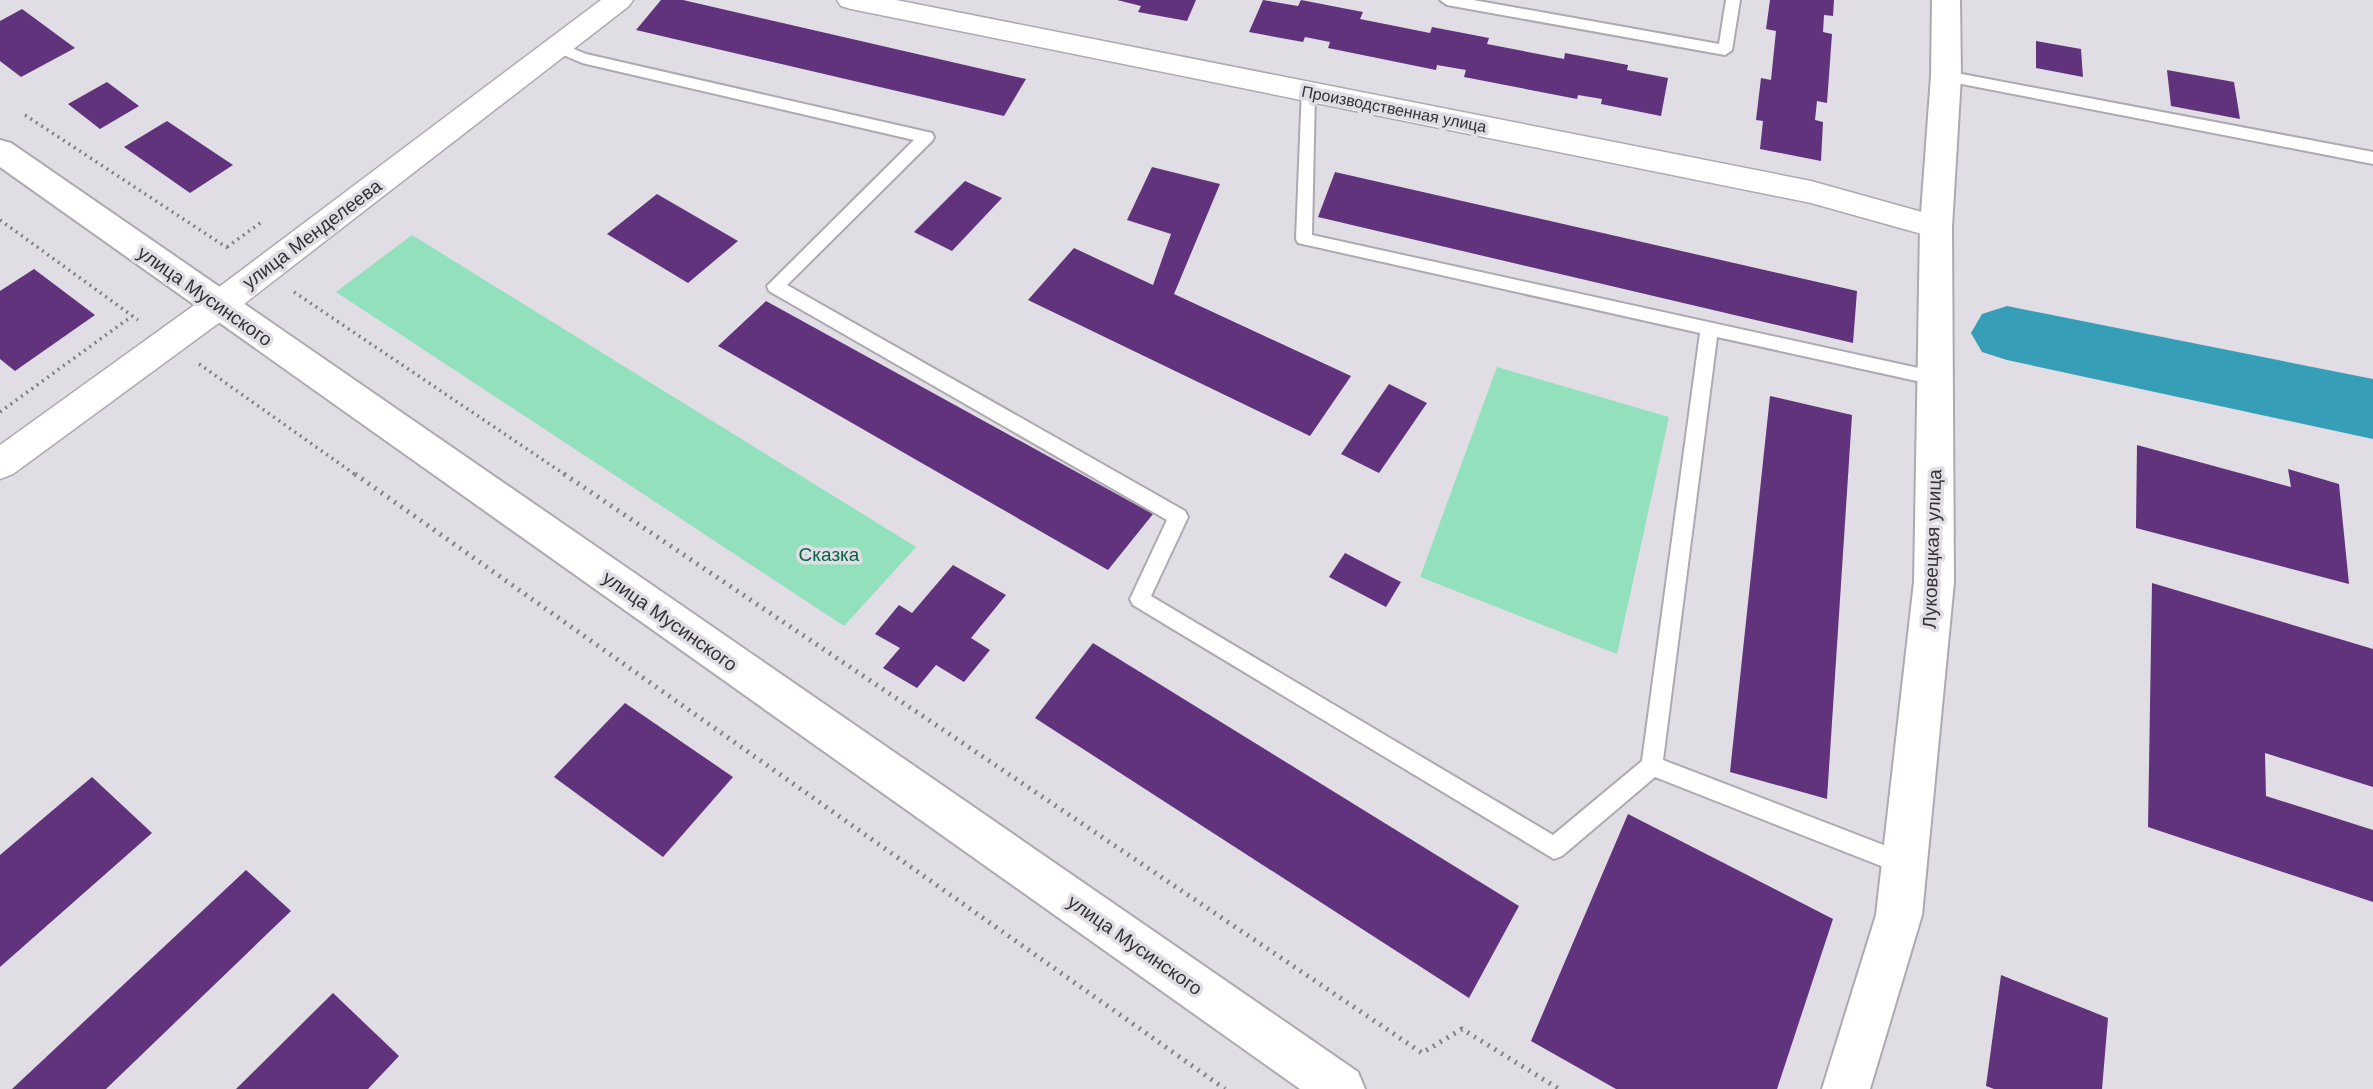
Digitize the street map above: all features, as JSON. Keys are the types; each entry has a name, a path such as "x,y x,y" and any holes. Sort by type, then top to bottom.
{"street":[{"name":"улица Менделеева","path":"0,464 219,305 619,0"},
{"name":"Производственная улица","path":"851,0 1811,192 1936,227"},
{"name":"Луковецкая улица","path":"1846,1089 1899,915 1934,583 1936,227 1946,76 1946,0"},
{"name":"улица Мусинского","path":"0,151 1341,1089"}],"lane":[{"path":"1447,0 1725,50 1732,0"},
{"path":"557,47 582,58 926,137 775,286 1178,517 1140,599 1554,848 1652,766 1709,329"},
{"path":"1946,76 2373,158"},
{"path":"1307,92 1304,239 1936,378"},
{"path":"1652,766 1904,864"}],"path":[{"path":"25,115 238,255"},
{"path":"0,220 143,324"},
{"path":"290,289 1422,1053 1462,1029 1559,1089"},
{"path":"0,412 132,316"},
{"path":"193,360 1224,1089"}],"green space":[{"name":"Сказка","path":"412,235 916,547 844,626 336,292"},
{"path":"1497,367 1669,417 1617,654 1420,577"}],"building":[{"path":"661,0 683,0 1026,79 1004,116 636,30"},
{"path":"1117,0 1196,0 1187,21 1138,12 1141,6"},
{"path":"1263,0 1298,6 1301,0 1363,12 1360,19 1430,33 1432,27 1489,38 1487,44 1564,59 1565,53 1628,65 1627,70 1668,78 1661,116 1601,104 1602,99 1578,95 1577,99 1464,77 1466,70 1437,65 1436,70 1328,48 1330,42 1305,37 1303,42 1249,32"},
{"path":"1770,0 1834,0 1833,16 1824,15 1823,32 1832,34 1827,103 1817,101 1815,120 1823,122 1821,161 1760,149 1763,121 1756,120 1761,78 1771,80 1776,31 1766,29"},
{"path":"22,9 75,48 21,77 0,61 0,21"},
{"path":"2036,41 2081,49 2083,77 2036,68"},
{"path":"2167,70 2234,82 2240,119 2171,106"},
{"path":"107,82 139,106 100,129 68,104"},
{"path":"167,121 233,165 190,193 124,147"},
{"path":"1152,167 1220,184 1174,294 1351,376 1310,436 1028,300 1074,248 1153,285 1171,234 1127,220"},
{"path":"1335,172 1857,291 1853,343 1318,217"},
{"path":"965,181 1002,198 952,251 914,232"},
{"path":"657,194 738,241 688,283 607,234"},
{"path":"34,269 95,315 15,371 0,359 0,291"},
{"path":"766,301 1153,514 1108,570 718,346"},
{"path":"1389,384 1427,403 1379,473 1341,454"},
{"path":"1770,396 1852,415 1827,799 1730,772"},
{"path":"2137,445 2291,487 2288,469 2339,484 2349,584 2136,528"},
{"path":"1345,553 1401,582 1386,607 1329,577"},
{"path":"953,565 1006,595 971,638 990,650 964,682 936,665 917,688 883,668 900,648 875,634 899,605 912,613"},
{"path":"2152,583 2373,649 2373,787 2265,753 2266,796 2373,830 2373,902 2148,827"},
{"path":"1093,643 1519,906 1469,998 1035,718"},
{"path":"625,703 733,777 663,857 554,777"},
{"path":"92,777 152,833 0,967 0,855"},
{"path":"1628,814 1833,919 1777,1089 1616,1089 1531,1041"},
{"path":"246,870 291,911 106,1089 12,1089"},
{"path":"2001,975 2108,1018 2102,1089 1994,1089 1986,1086"},
{"path":"333,993 399,1056 368,1089 236,1089"}],"waterway":[{"path":"2007,333 2373,409"}]}
